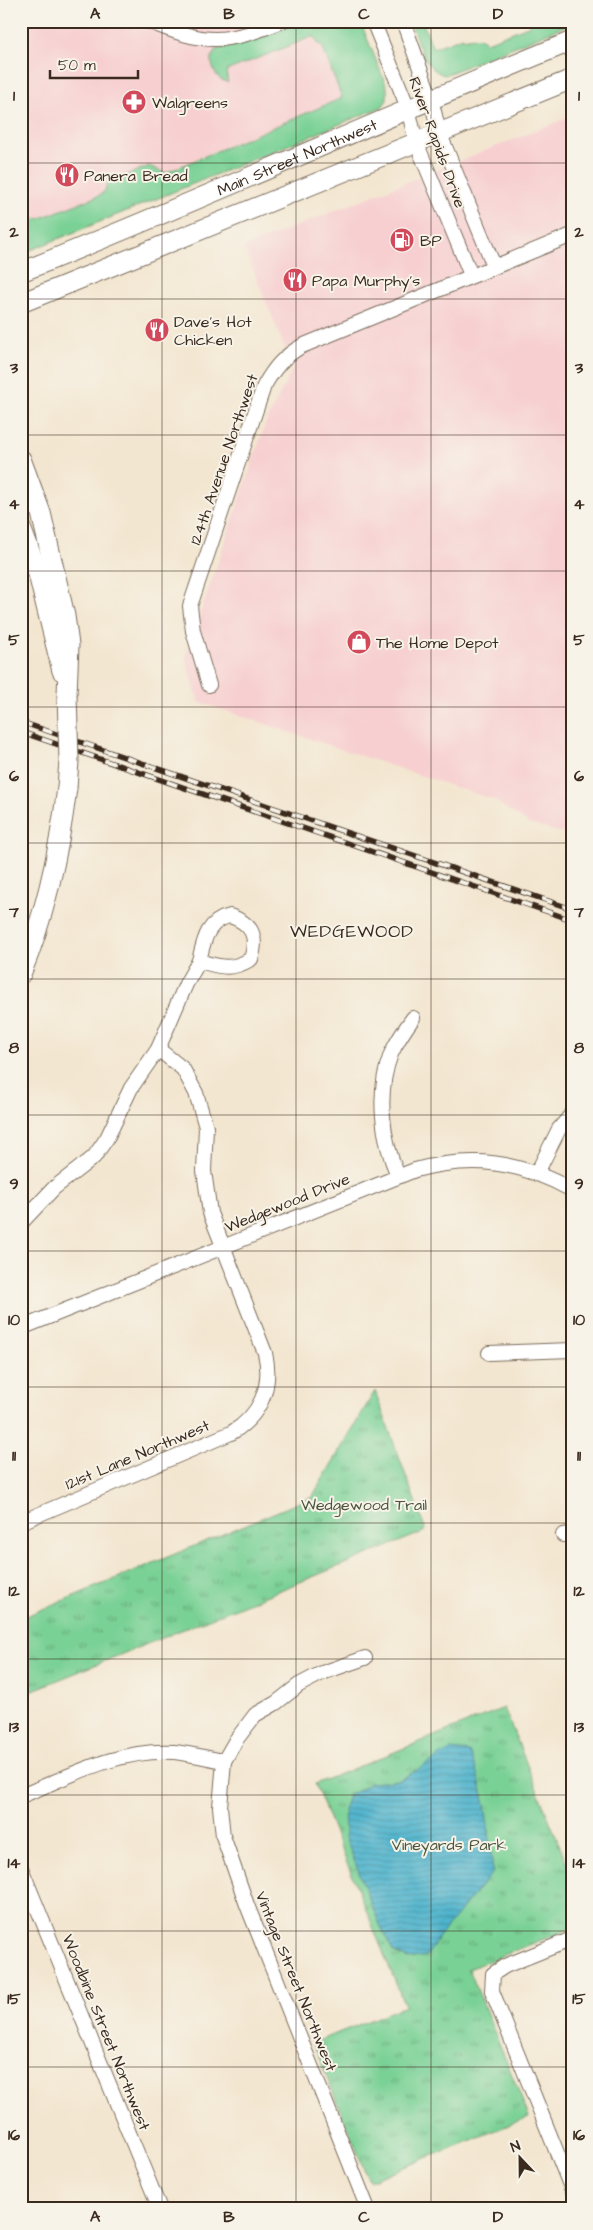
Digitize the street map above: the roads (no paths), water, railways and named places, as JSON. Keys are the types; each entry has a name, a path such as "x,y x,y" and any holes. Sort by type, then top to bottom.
{"main road":[{"name":"Main Street Northwest","path":"21,272 148,222 408,108 572,41"},
{"name":"Main Street Northwest","path":"21,303 572,79"},
{"path":"21,258 113,223 130,219 148,222"},
{"path":"21,459 41,513 66,616 69,645 67,694 69,761 67,788 54,872 40,921 21,974"},
{"path":"21,528 36,570 67,694"}],"street":[{"path":"148,21 178,34 224,40 248,35 282,21"},
{"name":"River Rapids Drive","path":"373,21 408,108 416,142 471,275"},
{"name":"River Rapids Drive","path":"402,21 431,99 439,132 494,266"},
{"path":"494,266 572,235"},
{"name":"124th Avenue Northwest","path":"209,685 193,631 190,606 264,386 270,375 285,357 302,346 494,266"},
{"path":"21,1223 54,1188 94,1156 107,1138 131,1088 158,1049 186,984 199,961"},
{"path":"398,1176 388,1153 384,1128 384,1088 391,1054 413,1018"},
{"name":"121st Lane Northwest","path":"21,1522 231,1433 244,1426 264,1397 267,1364 210,1213 206,1193 204,1153 206,1127 196,1093 183,1069 158,1049"},
{"path":"537,1173 559,1129 572,1114"},
{"name":"Wedgewood Drive","path":"21,1328 398,1176 432,1165 466,1161 500,1163 537,1173 572,1190"},
{"path":"489,1353 572,1350"},
{"path":"21,1796 112,1759 143,1753 175,1752 224,1761 236,1740 255,1715 276,1703 298,1685 365,1658"},
{"name":"Vintage Street Northwest","path":"224,1761 220,1807 223,1836 247,1905 368,2209"},
{"name":"Woodbine Street Northwest","path":"21,1868 160,2209"},
{"path":"572,1939 505,1966 493,1974 492,1991 572,2190"}],"water":[{"path":"450,1750 469,1752 475,1766 486,1811 493,1872 438,1938 427,1956 408,1959 393,1952 376,1916 345,1837 344,1807 348,1796 371,1783 400,1780"}],"railway":[{"path":"21,722 572,909"},
{"path":"21,732 572,920"}],"place":[{"name":"Walgreens","path":"134,102"},
{"name":"Panera Bread","path":"67,175"},
{"name":"BP","path":"402,240"},
{"name":"Papa Murphy's","path":"295,280"},
{"name":"Dave's Hot Chicken","path":"157,330"},
{"name":"The Home Depot","path":"359,642"}],"district":[{"name":"WEDGEWOOD","path":"352,931"}],"park label":[{"name":"Wedgewood Trail","path":"364,1504"},
{"name":"Vineyards Park","path":"449,1844"}]}
